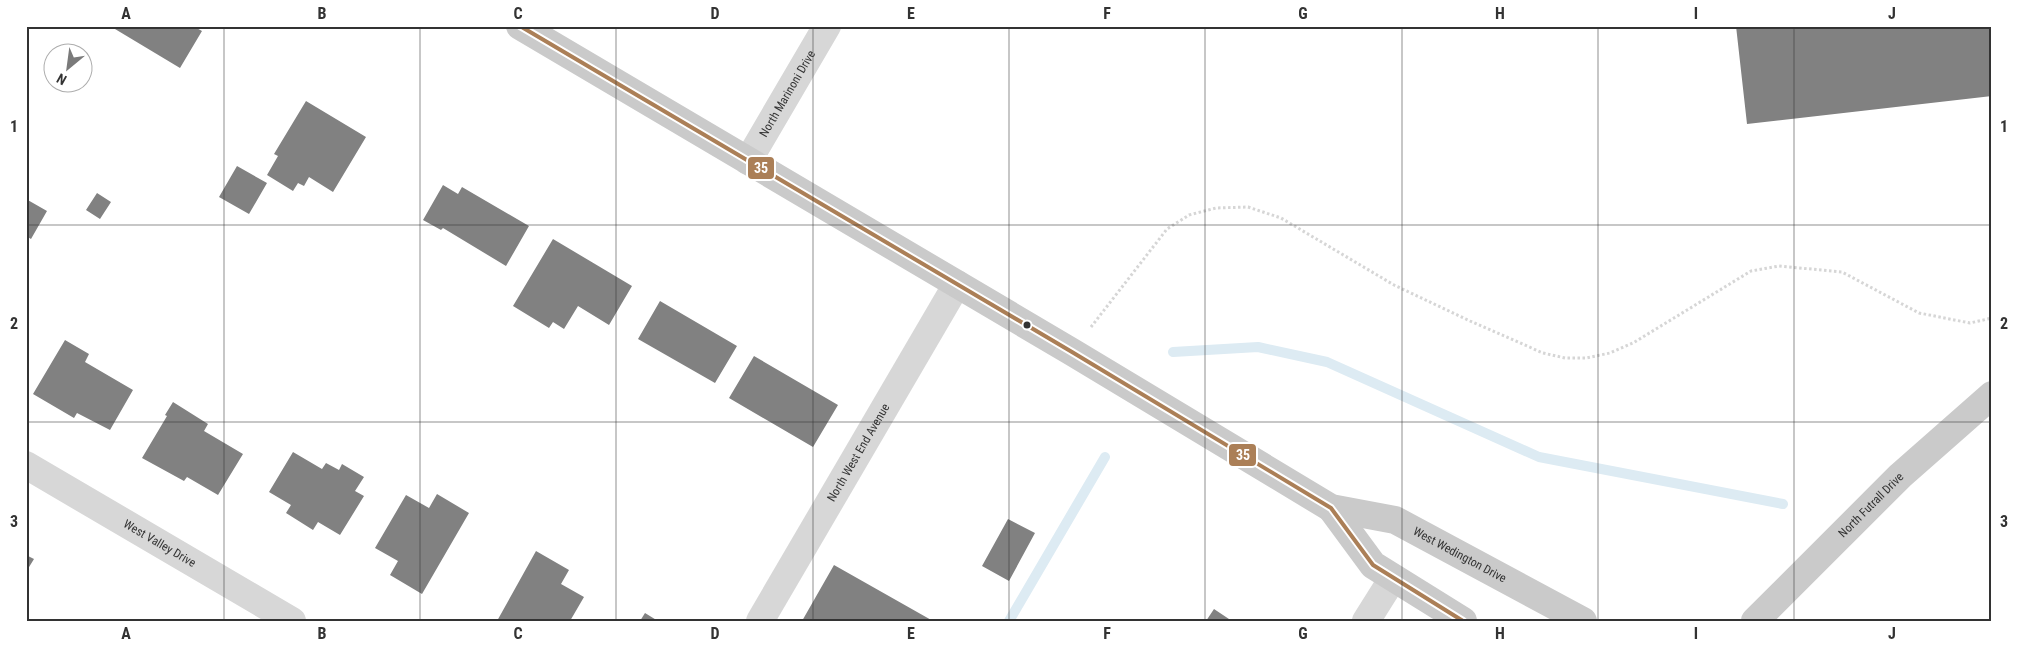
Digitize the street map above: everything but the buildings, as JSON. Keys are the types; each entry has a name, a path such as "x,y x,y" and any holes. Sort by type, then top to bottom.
{"main road":[{"name":"West Wedington Drive","path":"520,26 1072,352 1331,508 1395,520 1583,621"},
{"name":"North Futrall Drive","path":"1755,621 1900,476 1992,395"},
{"name":"West Wedington Drive","path":"1331,508 1373,565 1463,621"}],"street":[{"name":"North Marinoni Drive","path":"748,161 827,26"},
{"name":"North West End Avenue","path":"760,621 957,284"},
{"name":"West Valley Drive","path":"26,465 292,621"},
{"path":"1366,621 1393,578"}],"path":[{"path":"1072,352 1167,229 1189,215 1216,208 1248,207 1281,218 1394,285 1542,353 1565,358 1586,358 1610,353 1633,342 1751,271 1779,266 1842,272 1919,313 1970,323 1992,318"}],"waterway":[{"path":"1173,352 1258,347 1327,362 1539,457 1783,504"},
{"path":"1009,621 1105,457"}],"transit line":[{"name":"35","path":"520,26 1072,352 1331,508 1373,565 1463,621"}]}
